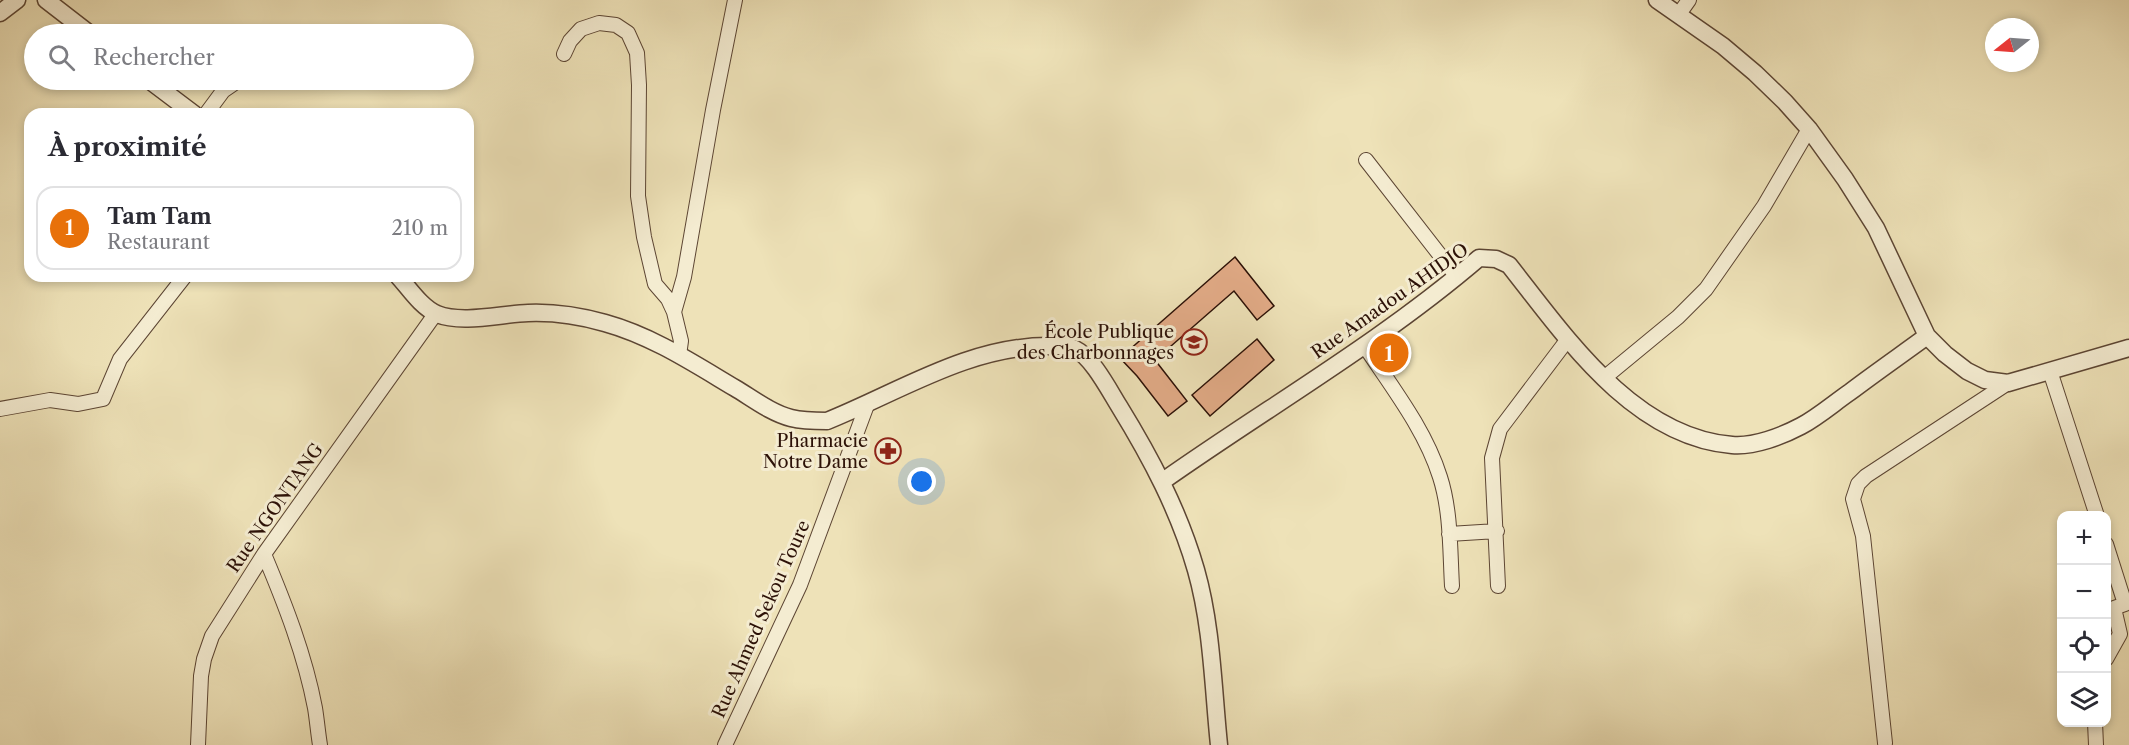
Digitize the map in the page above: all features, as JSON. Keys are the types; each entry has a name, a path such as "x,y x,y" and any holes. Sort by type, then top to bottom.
{"street":[{"path":"0,13 17,0"},
{"path":"46,0 77,24"},
{"path":"674,312 684,277 735,0"},
{"path":"1657,0 1679,14 1755,73 1809,129 1876,228 1927,336 1967,371 1985,380 2008,383"},
{"path":"1679,14 1689,0"},
{"path":"564,54 570,40 581,29 599,23 616,25 628,33 637,53 638,196 642,227 655,284 668,299 674,312 681,341 679,355"},
{"path":"162,90 186,108"},
{"path":"210,108 224,90"},
{"path":"1605,378 1678,317 1706,289 1764,206 1809,129"},
{"path":"1366,160 1457,278"},
{"name":"Rue Amadou AHIDJO","path":"1163,481 1364,345 1457,278 1479,258 1496,259 1509,265 1568,339 1605,378 1646,413 1674,430 1701,440 1733,445 1758,442 1808,422 1927,336"},
{"path":"0,409 50,400 78,404 103,399 120,359 179,282"},
{"path":"403,282 422,303 436,313 458,318 531,313 562,314 622,328 679,355 789,418 827,421 867,405 929,375 968,360 1005,350 1028,346 1075,349 1094,365 1163,481 1176,513 1196,571 1207,627 1219,745"},
{"name":"Rue NGONTANG","path":"198,745 201,676 212,636 264,554 436,313"},
{"path":"1498,586 1492,458 1500,429 1568,339"},
{"path":"1364,345 1412,419 1429,449 1440,477 1449,534 1452,586"},
{"path":"1885,743 1863,536 1853,499 1858,484 1866,476 2008,383 2129,348"},
{"path":"2050,371 2095,511"},
{"name":"Rue Ahmed Sekou Toure","path":"725,745 800,585 867,405"},
{"path":"1449,534 1497,531"},
{"path":"264,554 287,610 302,656 315,707 320,745"},
{"path":"2111,560 2125,604 2114,608 2121,634 2111,651"},
{"path":"2095,727 2096,745"}],"building":[{"path":"1235,257 1274,306 1257,320 1234,291 1155,360 1187,401 1168,416 1120,358"},
{"path":"1257,339 1274,360 1210,416 1192,395"}],"place":[{"name":"École Publique des Charbonnages","path":"1194,342"},
{"name":"Tam Tam","path":"1389,353"},
{"name":"Pharmacie Notre Dame","path":"888,451"}]}
